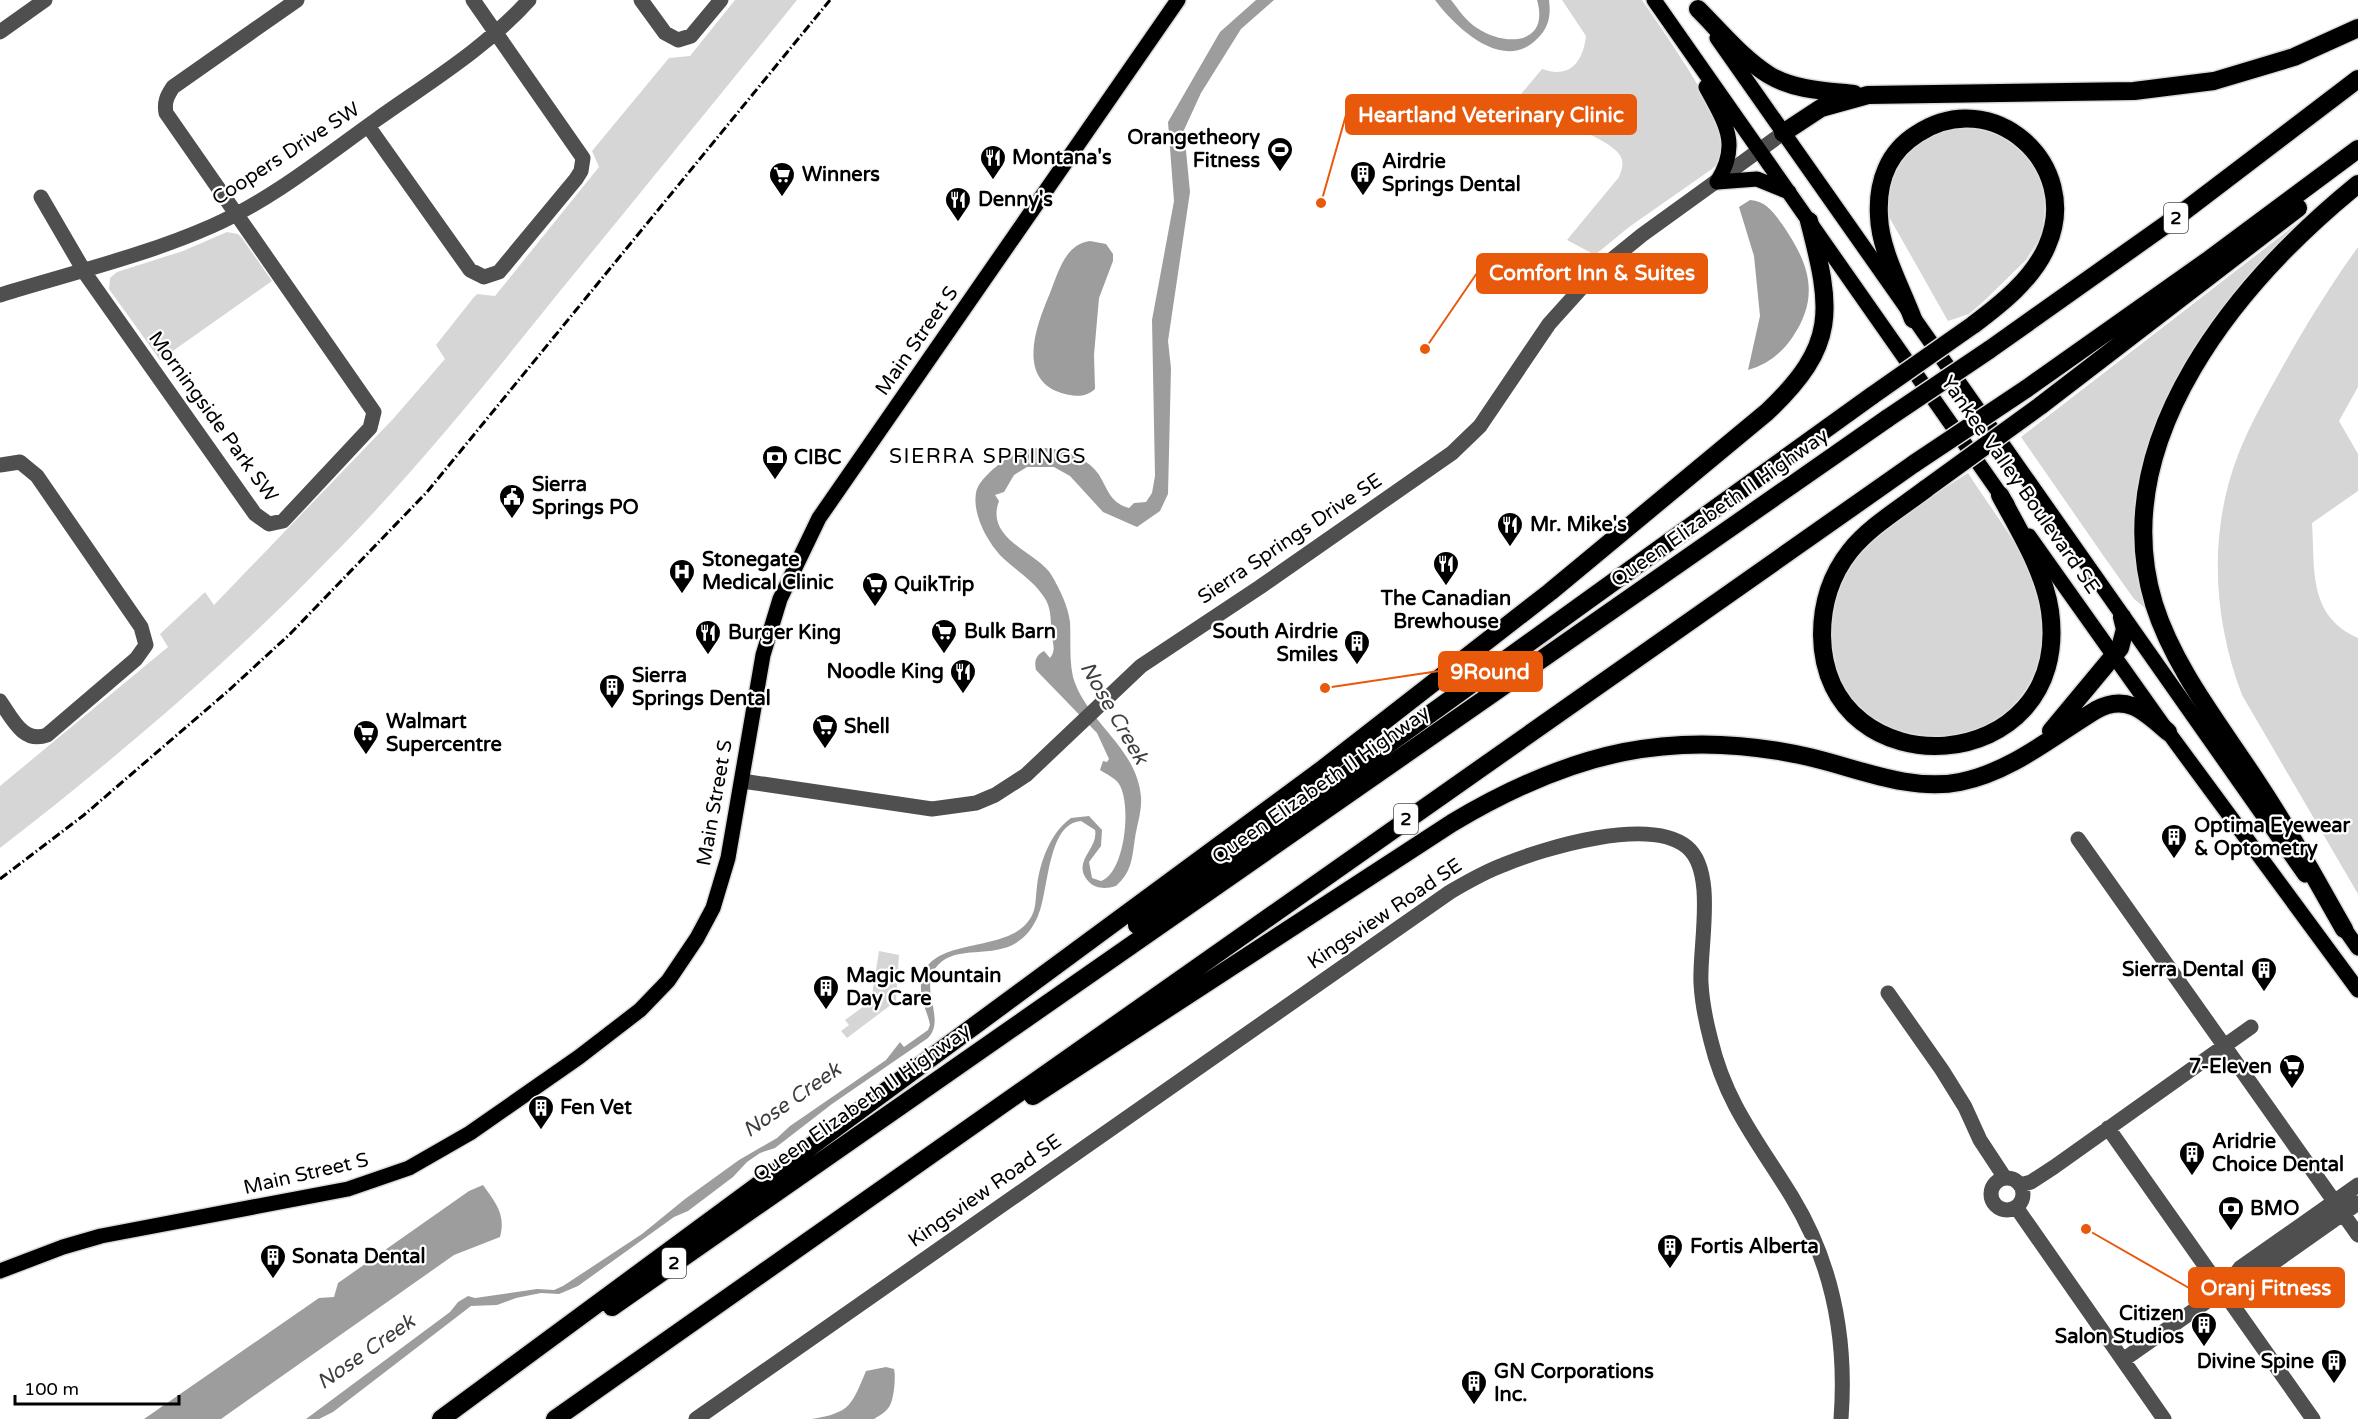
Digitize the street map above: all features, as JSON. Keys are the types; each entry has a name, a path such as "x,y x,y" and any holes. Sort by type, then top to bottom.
{"highway":[{"path":"1695,4 1736,48 1770,76 1809,89 1868,95 2134,91 2180,86 2214,81 2270,65 2358,28"},
{"name":"Queen Elizabeth II Highway","path":"452,1419 895,1107 1989,350 2178,216 2358,79"},
{"path":"1783,133 1821,108 1868,95"},
{"path":"895,1107 1071,973 2001,303 2038,263 2048,244 2056,209 2053,189 2046,169 2026,142 1998,125 1971,119 1941,122 1910,138 1893,155 1880,184 1878,215 1881,236 1913,319"},
{"name":"2","path":"555,1419 899,1179 1234,939 2026,389 2210,259 2358,149"},
{"path":"2000,495 2046,593 2052,628 2050,657 2038,688 2018,714 2004,726 1974,742 1933,748 1898,741 1879,732 1851,710 1830,677 1822,641 1822,621 1830,585 1846,556 1864,537 1927,488 2040,406 2358,160"},
{"path":"2344,929 2263,791 2172,647 2153,601 2145,547 2145,517 2149,481 2165,426 2184,384 2209,342 2268,266 2302,232 2358,184"},
{"path":"441,1419 1320,771 1550,592 1767,412 1790,391 1808,367 1825,317 1824,280 1809,221"},
{"path":"2041,744 2115,656 2124,639 2122,617"},
{"path":"899,1179 1072,1072 1452,823 1523,783 1551,773 1605,754 1688,744 1782,751 1904,781 1941,784 1983,776 2007,766 2103,706 2120,702 2137,706 2168,732"}],"main road":[{"name":"Main Street S","path":"0,1271 63,1247 101,1236 348,1189 377,1181 420,1162 470,1134 640,1010 668,981 697,938 712,908 728,858 756,686 771,625 793,570 819,518 1178,0"},
{"name":"Yankee Valley Boulevard SE","path":"1654,0 2168,732 2358,990"},
{"name":"Yankee Valley Boulevard SE","path":"1695,4 2122,617 2358,948"},
{"path":"1687,46 1729,137 1729,162 1717,182"},
{"path":"1717,182 1757,179 1789,192"}],"street":[{"path":"0,32 45,0"},
{"name":"Morningside Park SW","path":"40,197 82,269 255,514 269,524 283,521 370,428 374,412 166,113 165,101 173,87 297,0"},
{"path":"368,126 470,270 484,278 499,272 576,179 581,171 583,160 473,0"},
{"name":"Coopers Drive SW","path":"0,295 185,237 237,213 368,126 496,33 530,0"},
{"path":"641,0 665,33 678,40 691,36 721,0"},
{"name":"Sierra Springs Drive SE","path":"742,781 932,809 976,803 1013,785 1141,666 1260,587 1452,453 1493,410 1521,363 1554,317 1594,274 1642,235 1783,133"},
{"path":"0,465 20,462 37,476 141,627 146,645 136,659 47,735 33,738 26,735 0,701"},
{"name":"Kingsview Road SE","path":"696,1419 1450,892 1491,870 1530,855 1583,842 1641,835 1676,840 1694,854 1700,864 1704,901 1701,981 1706,1022 1715,1058 1736,1109 1792,1197 1811,1232 1830,1279 1843,1353 1841,1419"},
{"path":"2078,839 2358,1235"},
{"path":"1887,993 1942,1070 1965,1107 1980,1140 2005,1178"},
{"path":"2020,1185 2031,1182 2250,1027"},
{"path":"2108,1128 2313,1419"},
{"path":"2005,1178 2010,1178 2020,1185 2023,1197 2016,1207 2004,1210 1998,1208 1991,1199 1995,1183 2005,1178"},
{"path":"2123,1360 2223,1290 2248,1280 2339,1208 2358,1185"},
{"path":"2339,1208 2358,1203"},
{"path":"2016,1207 2164,1419"}],"shaded area":[{"path":"735,0 797,0 445,432 357,530 249,638 127,746 0,848 0,786 168,647 160,634 205,592 214,605 393,419 445,359 436,345 474,297 477,294 495,296 599,167 592,151 669,58 690,56"},
{"path":"1256,0 1274,0 1241,29 1201,93 1184,130 1190,192 1168,341 1171,368 1168,494 1160,511 1137,527 1103,512 1070,476 1054,467 1027,467 1014,475 1004,492 995,495 999,501 996,514 999,526 1006,536 1046,568 1058,587 1069,616 1072,670 1079,693 1131,763 1137,779 1141,807 1132,858 1121,881 1116,886 1105,888 1089,882 1082,868 1093,843 1095,830 1081,821 1070,825 1061,833 1055,846 1042,905 1028,933 1016,943 1002,949 948,957 932,974 930,983 935,1021 928,1038 832,1104 775,1148 760,1153 747,1162 733,1177 688,1211 674,1217 578,1286 559,1294 541,1293 497,1305 471,1306 333,1412 319,1419 306,1419 450,1312 458,1302 468,1296 475,1298 537,1289 554,1290 563,1286 642,1234 739,1160 777,1138 790,1126 886,1060 900,1042 904,1047 928,1030 930,1025 921,994 924,972 933,960 946,953 998,940 1013,933 1030,920 1036,902 1038,877 1047,849 1057,832 1071,818 1089,816 1102,830 1101,846 1089,862 1092,878 1101,881 1116,865 1124,837 1123,794 1119,784 1100,770 1103,761 1107,762 1109,759 1097,733 1036,670 1037,656 1044,651 1050,658 1053,652 1048,605 1035,586 1004,559 987,538 979,520 975,502 976,493 990,472 1009,457 1031,449 1046,448 1074,455 1085,461 1099,475 1112,497 1123,506 1129,508 1134,503 1146,502 1152,493 1155,476 1152,320 1174,201 1168,122 1220,32"},
{"path":"1435,0 1451,0 1473,25 1500,38 1522,38 1531,34 1537,26 1539,15 1537,0 1549,0 1550,11 1545,30 1538,38 1525,48 1511,51 1496,49 1468,34"},
{"path":"1562,0 1642,0 1703,93 1721,131 1724,145 1721,158 1712,169 1629,227 1595,255 1567,240 1619,177 1622,166 1621,157 1607,144 1553,117 1555,112 1521,94 1542,69 1552,72 1567,70 1578,61 1582,54 1586,36"},
{"path":"1975,124 2008,137 2028,157 2042,178 2045,207 2042,235 2026,260 1984,301 1969,314 1948,321 1884,208 1891,170 1913,141 1946,125"},
{"path":"2348,184 2250,275 2189,359 2148,449 2135,529 2139,578 2146,604 2144,607 2134,599 2021,437"},
{"path":"1750,200 1760,202 1769,208 1791,238 1805,266 1809,294 1801,323 1788,344 1767,362 1748,370 1760,316 1754,256 1739,207"},
{"path":"227,232 238,234 242,238 272,281 160,360 109,289 110,278 117,272 183,251"},
{"path":"1090,241 1106,244 1113,254 1113,261 1099,298 1094,355 1095,389 1085,395 1073,396 1049,387 1040,377 1035,365 1035,336 1056,277 1068,253 1081,243"},
{"path":"2358,247 2358,387 2339,421 2358,454 2358,491 2312,523 2315,574 2322,604 2330,617 2342,629 2358,638 2358,894 2242,695 2232,666 2220,606 2218,545 2228,485 2253,421 2300,336"},
{"path":"1968,473 2023,557 2039,592 2043,608 2043,638 2037,665 2026,689 2009,709 1988,725 1963,735 1936,738 1906,733 1868,714 1846,691 1839,678 1828,631 1828,612 1842,576 1852,560 1866,546 1899,518"},
{"path":"879,951 899,955 896,1001 847,1038 841,1031 849,1025 845,1020 871,1001"},
{"path":"483,1185 501,1216 500,1237 454,1255 221,1419 144,1419 319,1298 334,1297 338,1283 469,1191"},
{"path":"886,1367 894,1369 895,1383 891,1404 882,1414 874,1419 812,1419 843,1410 853,1399 866,1371"}],"railway":[{"path":"0,879 84,815 228,691 290,634 427,492 830,0"}],"place":[{"name":"Orangetheory Fitness","path":"1280,173"},
{"name":"Montana's","path":"993,181"},
{"name":"Airdrie Springs Dental","path":"1363,197"},
{"name":"Winners","path":"782,198"},
{"name":"Heartland Veterinary Clinic","path":"1321,203"},
{"name":"Denny's","path":"958,223"},
{"name":"Comfort Inn & Suites","path":"1425,349"},
{"name":"CIBC","path":"775,481"},
{"name":"Sierra Springs PO","path":"512,520"},
{"name":"Mr. Mike's","path":"1510,548"},
{"name":"The Canadian Brewhouse","path":"1446,587"},
{"name":"Stonegate Medical Clinic","path":"682,595"},
{"name":"QuikTrip","path":"875,608"},
{"name":"Bulk Barn","path":"944,655"},
{"name":"Burger King","path":"708,656"},
{"name":"South Airdrie Smiles","path":"1357,666"},
{"name":"9Round","path":"1325,688"},
{"name":"Noodle King","path":"963,695"},
{"name":"Sierra Springs Dental","path":"612,710"},
{"name":"Shell","path":"825,750"},
{"name":"Walmart Supercentre","path":"366,756"},
{"name":"Optima Eyewear & Optometry","path":"2174,860"},
{"name":"Sierra Dental","path":"2264,993"},
{"name":"Magic Mountain Day Care","path":"826,1011"},
{"name":"7-Eleven","path":"2292,1090"},
{"name":"Fen Vet","path":"541,1131"},
{"name":"Aridrie Choice Dental","path":"2192,1177"},
{"name":"Oranj Fitness","path":"2086,1229"},
{"name":"BMO","path":"2231,1232"},
{"name":"Fortis Alberta","path":"1670,1270"},
{"name":"Sonata Dental","path":"273,1280"},
{"name":"Citizen Salon Studios","path":"2204,1348"},
{"name":"Divine Spine","path":"2334,1385"},
{"name":"GN Corporations Inc.","path":"1474,1406"}],"district":[{"name":"SIERRA SPRINGS","path":"988,456"}],"water label":[{"name":"Nose Creek","path":"1114,713"},
{"name":"Nose Creek","path":"792,1100"},
{"name":"Nose Creek","path":"366,1352"}]}
